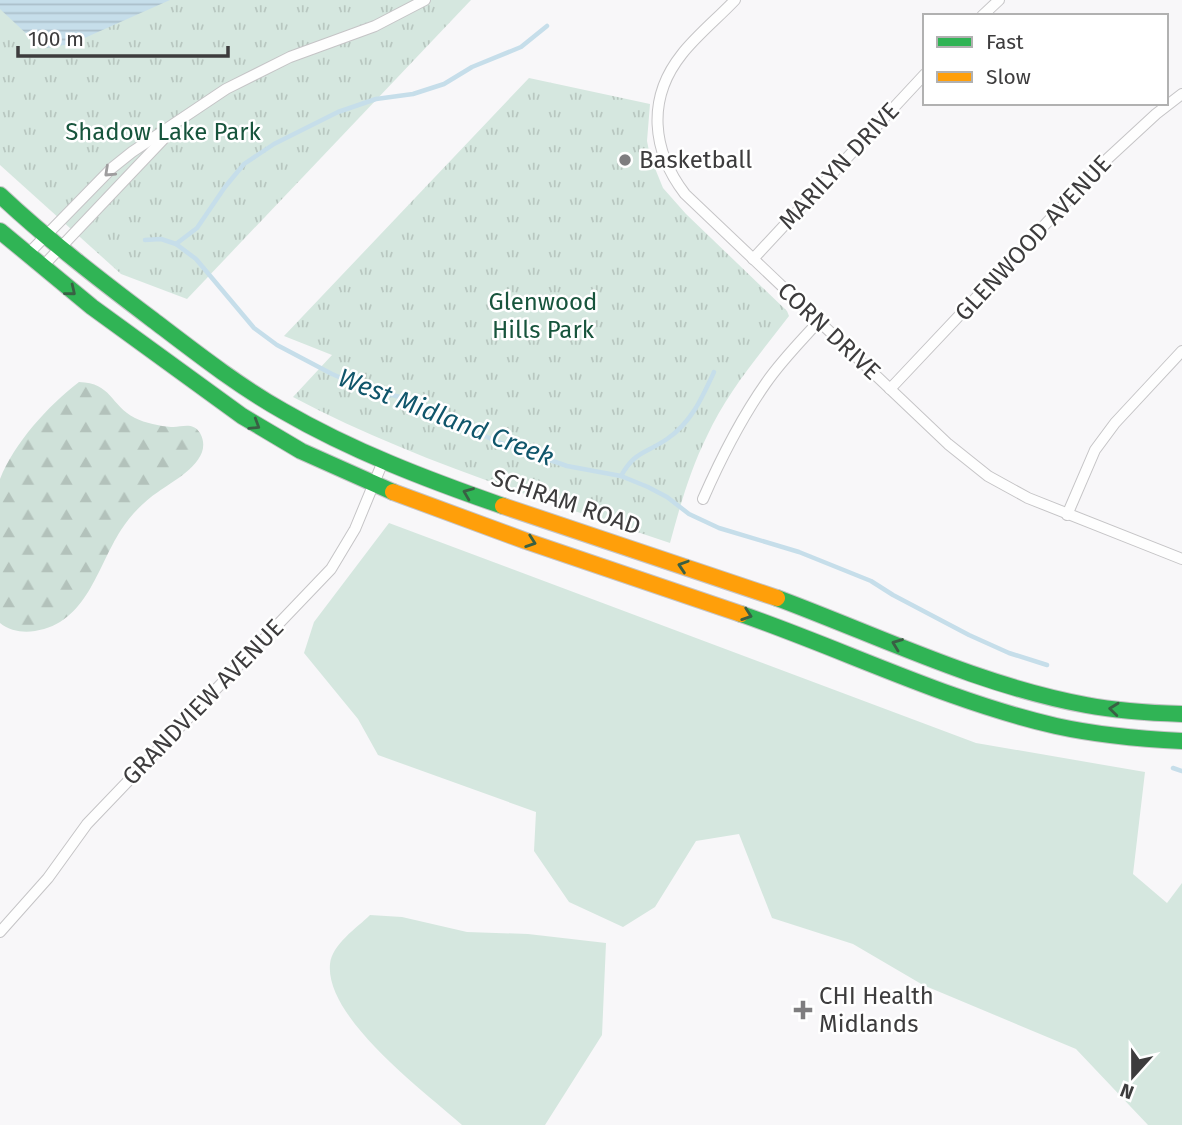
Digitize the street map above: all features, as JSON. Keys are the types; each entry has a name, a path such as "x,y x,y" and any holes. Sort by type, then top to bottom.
{"main road":[{"name":"SCHRAM ROAD","path":"0,195 59,249 231,379 268,403 336,439 479,497 768,594 978,676 1070,702 1182,715"},
{"name":"SCHRAM ROAD","path":"0,231 102,316 240,415 299,450 374,483 483,526 758,619 980,704 1068,728 1128,737 1182,741"}],"street":[{"path":"27,255 112,168 226,89 290,57 375,26 425,0"},
{"name":"CORN DRIVE","path":"735,0 681,55 669,74 658,110 664,162 685,194 948,444 988,476 1028,498 1182,559"},
{"path":"984,14 999,0"},
{"name":"MARILYN DRIVE","path":"753,259 923,76"},
{"name":"GLENWOOD AVENUE","path":"1168,105 1182,94"},
{"name":"GLENWOOD AVENUE","path":"890,389 1104,162 1168,105"},
{"path":"42,267 184,118"},
{"path":"704,499 723,452 742,419 767,381 819,321"},
{"path":"1067,514 1095,450 1115,423 1182,351"},
{"name":"GRANDVIEW AVENUE","path":"0,932 48,878 104,805 331,569 355,529 384,459"}],"green space":[{"name":"Shadow Lake Park","path":"0,0 471,0 187,299 121,274 0,165"},
{"name":"Glenwood Hills Park","path":"529,78 650,104 647,141 663,188 789,316 745,374 715,420 690,475 670,543 431,460 338,420 293,397 332,355 284,336"},
{"path":"79,382 90,383 105,390 120,407 139,420 167,427 194,427 200,433 202,452 191,468 148,500 129,519 88,591 67,617 53,626 35,631 17,631 0,623 0,479 14,452 33,426 55,402"},
{"path":"389,523 976,743 1145,772 1133,874 1167,903 1182,883 1182,1125 1148,1125 1076,1049 923,985 853,944 772,918 739,834 696,841 655,907 623,927 569,902 534,851 536,812 378,755 358,719 304,653 314,622"},
{"path":"370,915 402,917 467,932 528,934 606,943 602,1035 545,1125 462,1125 402,1073 360,1030 343,1007 333,985 330,964 340,943"}],"water":[{"path":"0,0 170,0 71,44 46,48 32,39 0,9"}],"waterway":[{"path":"176,244 197,228 244,164 274,144 338,112 376,99 413,94 444,84 472,67 521,47 547,26"},
{"name":"West Midland Creek","path":"145,240 161,239 176,244 196,259 254,328 277,345 332,374 365,388 400,397 498,442 567,466 621,476 667,497 689,514 719,528 799,552 871,581 969,635 1009,653 1047,665"},
{"path":"621,476 636,457 667,439 683,425 714,372"},
{"name":"West Midland Creek","path":"1173,768 1182,771"}],"traffic: fast":[{"path":"0,195 113,290 216,368 266,401 309,426 363,452 503,506"},
{"path":"0,231 92,307 242,416 301,451 393,492"},
{"path":"777,598 929,658 1006,685 1098,707 1182,714"},
{"path":"741,614 936,689 1015,715 1087,732 1182,741"}],"traffic: slow":[{"path":"393,492 526,541 741,614"},
{"path":"503,506 777,598"}],"place":[{"name":"Basketball","path":"625,160"},
{"name":"CHI Health Midlands","path":"803,1010"}]}
